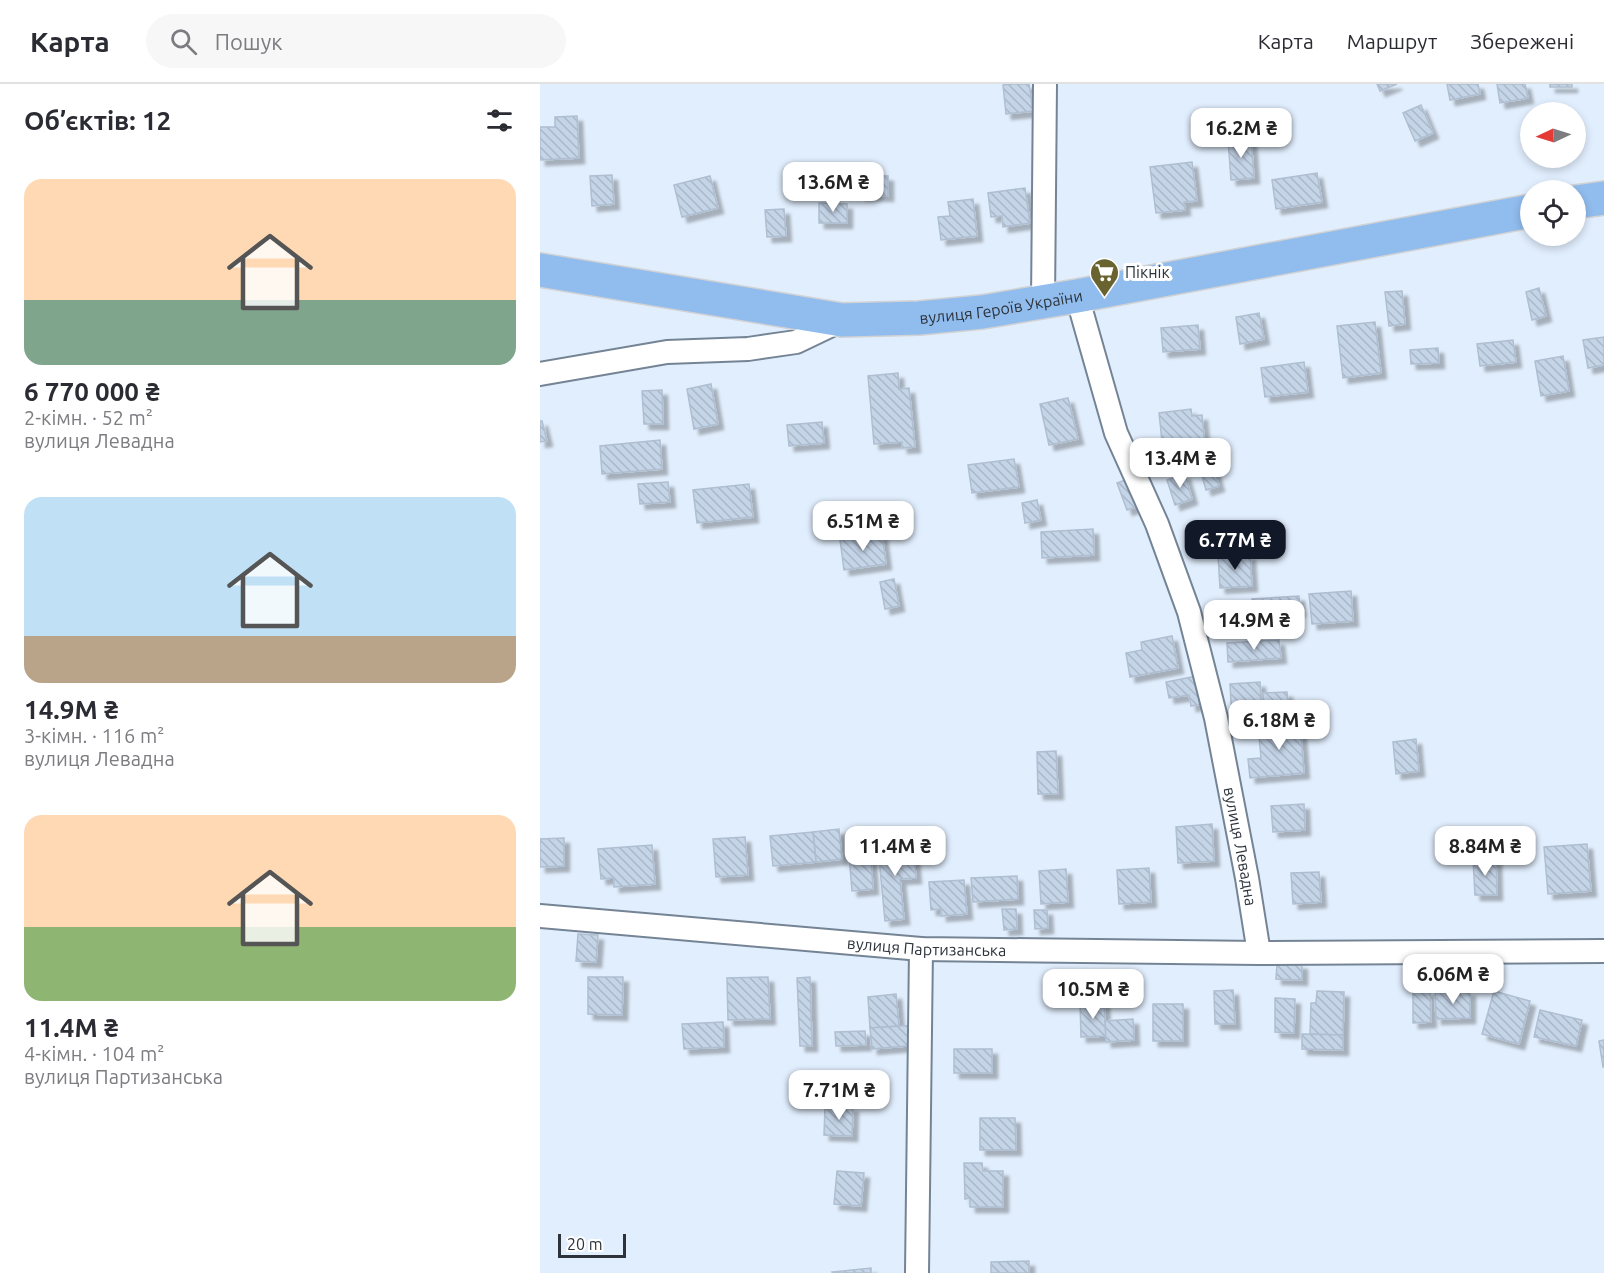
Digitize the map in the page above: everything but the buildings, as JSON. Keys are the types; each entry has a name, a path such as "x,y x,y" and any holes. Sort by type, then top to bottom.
{"main road":[{"path":"1586,200 1604,198"},
{"name":"вулиця Героїв України","path":"540,270 842,320 919,318 982,312 1077,297 1520,213"}],"street":[{"path":"1043,302 1045,84"},
{"name":"вулиця Левадна","path":"1077,297 1116,433 1157,524 1189,612 1216,718 1259,953"},
{"path":"540,374 667,352 748,349 796,342 842,320"},
{"name":"вулиця Партизанська","path":"540,916 921,949 1259,953 1604,951"},
{"path":"917,1273 921,949"}],"place":[{"name":"Пікнік","path":"1104,298"}]}
